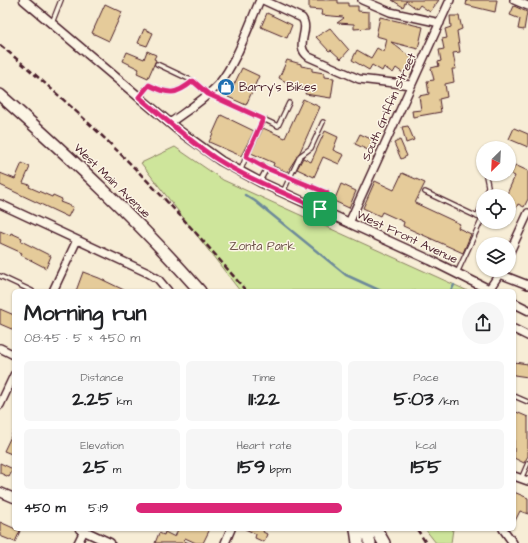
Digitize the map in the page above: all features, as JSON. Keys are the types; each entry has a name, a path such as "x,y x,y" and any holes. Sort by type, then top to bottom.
{"main road":[{"name":"West Main Avenue","path":"0,95 106,193 198,289"},
{"path":"356,531 358,543"},
{"path":"367,531 370,543"},
{"path":"377,531 384,543"}],"street":[{"name":"West Front Avenue","path":"24,0 202,149 260,182 457,273 487,289"},
{"path":"170,123 208,94 227,71 261,0 302,18 305,26 302,47 303,51 309,57 359,79 411,85"},
{"path":"362,0 390,12 440,23"},
{"name":"South Griffin Street","path":"349,223 450,0"},
{"path":"514,0 528,6"},
{"path":"0,204 153,275 166,289"},
{"path":"516,239 528,213"},
{"path":"54,289 77,240"},
{"path":"490,289 498,277"},
{"path":"511,277 528,285"},
{"path":"516,304 528,310"},
{"path":"516,329 528,336"},
{"path":"0,348 12,354"},
{"path":"0,405 12,380"},
{"path":"0,492 12,497"},
{"path":"78,543 83,531"},
{"path":"85,531 110,543"},
{"path":"225,543 230,531"},
{"path":"504,531 513,543"}],"lane":[{"path":"52,23 61,0"},
{"path":"156,64 193,81 208,94 278,126 289,103"},
{"path":"139,97 149,85 170,93 183,89 193,81"},
{"path":"240,172 263,119"},
{"path":"283,192 300,156 311,148 323,122"},
{"path":"246,157 266,168 327,193 320,209"},
{"path":"260,182 266,168"},
{"path":"425,192 476,216"},
{"path":"457,273 477,229"},
{"path":"0,276 28,289"},
{"path":"516,397 528,402"},
{"path":"525,480 528,463"}],"green space":[{"name":"Zonta Park","path":"175,147 223,180 464,289 238,289 141,163"},
{"path":"427,531 453,531 451,543 436,543"}],"building":[{"path":"309,0 338,0 338,3 348,3 348,6 358,6 358,11 369,12 369,28 354,29 354,24 337,23 344,18 321,15 322,10 309,9"},
{"path":"392,0 439,0 430,12 420,5 417,9 406,1 403,7"},
{"path":"467,0 497,0 495,12 466,5"},
{"path":"105,4 122,12 109,41 92,33"},
{"path":"514,6 527,12 524,30 518,29 520,19 510,15"},
{"path":"267,13 292,25 287,38 261,27"},
{"path":"450,16 459,16 462,29 457,31 460,52 453,53 456,69 452,69 454,82 445,84 447,97 439,99 441,112 413,117 412,111 421,110 419,96 429,94 427,81 434,80 431,68 439,66 438,62 441,61 439,50 444,49 442,39 447,38 445,29 451,27"},
{"path":"380,17 423,27 418,49 391,42 414,60 403,73 396,68 393,73 384,67 382,71 372,65 369,70 352,60 357,50 371,58 377,48 384,52 387,39 376,36"},
{"path":"330,28 349,50 341,59 331,50 329,51 316,37"},
{"path":"144,29 153,33 147,46 138,43"},
{"path":"147,51 156,55 154,59 156,60 148,78 137,73 139,69 123,61 127,52 144,59"},
{"path":"287,60 301,64 301,66 312,68 312,71 324,73 324,77 334,78 331,98 305,94 306,91 302,90 303,88 290,84 279,78"},
{"path":"242,68 259,76 246,105 228,97"},
{"path":"303,99 320,107 300,152 287,172 273,166 274,163 251,153 263,128 285,138"},
{"path":"221,115 254,131 241,156 209,142"},
{"path":"408,126 414,140 406,143 402,127"},
{"path":"514,128 528,134 528,147 516,141 509,139"},
{"path":"325,131 338,137 333,150 344,155 339,164 323,157 314,177 297,169 303,158 311,162"},
{"path":"360,134 373,140 368,150 355,144"},
{"path":"400,140 407,156 401,159 394,143"},
{"path":"22,163 30,167 23,183 30,185 29,187 52,197 53,195 62,199 60,202 73,207 68,217 0,185 0,173 15,179"},
{"path":"516,165 528,171 528,199 524,207 518,204 516,208 516,189 509,189 513,181 516,181"},
{"path":"402,173 425,183 415,203 460,224 458,228 471,234 463,253 403,226 404,222 382,212 380,216 363,208 375,181 394,190"},
{"path":"341,184 356,191 349,208 334,201"},
{"path":"0,231 10,235 11,233 22,238 21,241 51,256 46,268 21,255 22,253 0,243"},
{"path":"83,272 122,289 77,289"},
{"path":"0,309 12,314 12,329 0,324"},
{"path":"516,362 528,364 528,377 516,375"},
{"path":"516,412 528,417 528,456 524,463 516,459"},
{"path":"12,434 12,454 4,451"},
{"path":"0,463 12,469 9,477 0,473"},
{"path":"516,493 528,498 528,514 520,511 516,519"},
{"path":"0,522 12,527 12,531 20,531 15,542 0,536"},
{"path":"177,531 209,531 203,543 196,543 185,538 184,541 189,543 155,543 159,533 164,535 165,532 175,537"},
{"path":"249,531 263,531 267,534 264,542 255,538 256,534"}],"waterway":[{"path":"245,195 255,201 346,275 377,289"},
{"path":"452,289 454,285"}],"railway":[{"path":"0,45 66,102 129,162 189,225 244,289"},
{"path":"418,531 426,543"}],"place":[{"name":"Barry's Bikes","path":"226,87"}],"route":[{"path":"193,81 208,94 263,119 246,157 266,168 327,193 320,209 260,182 215,158 186,137 139,97 149,85 170,93 183,89 193,81"}]}
